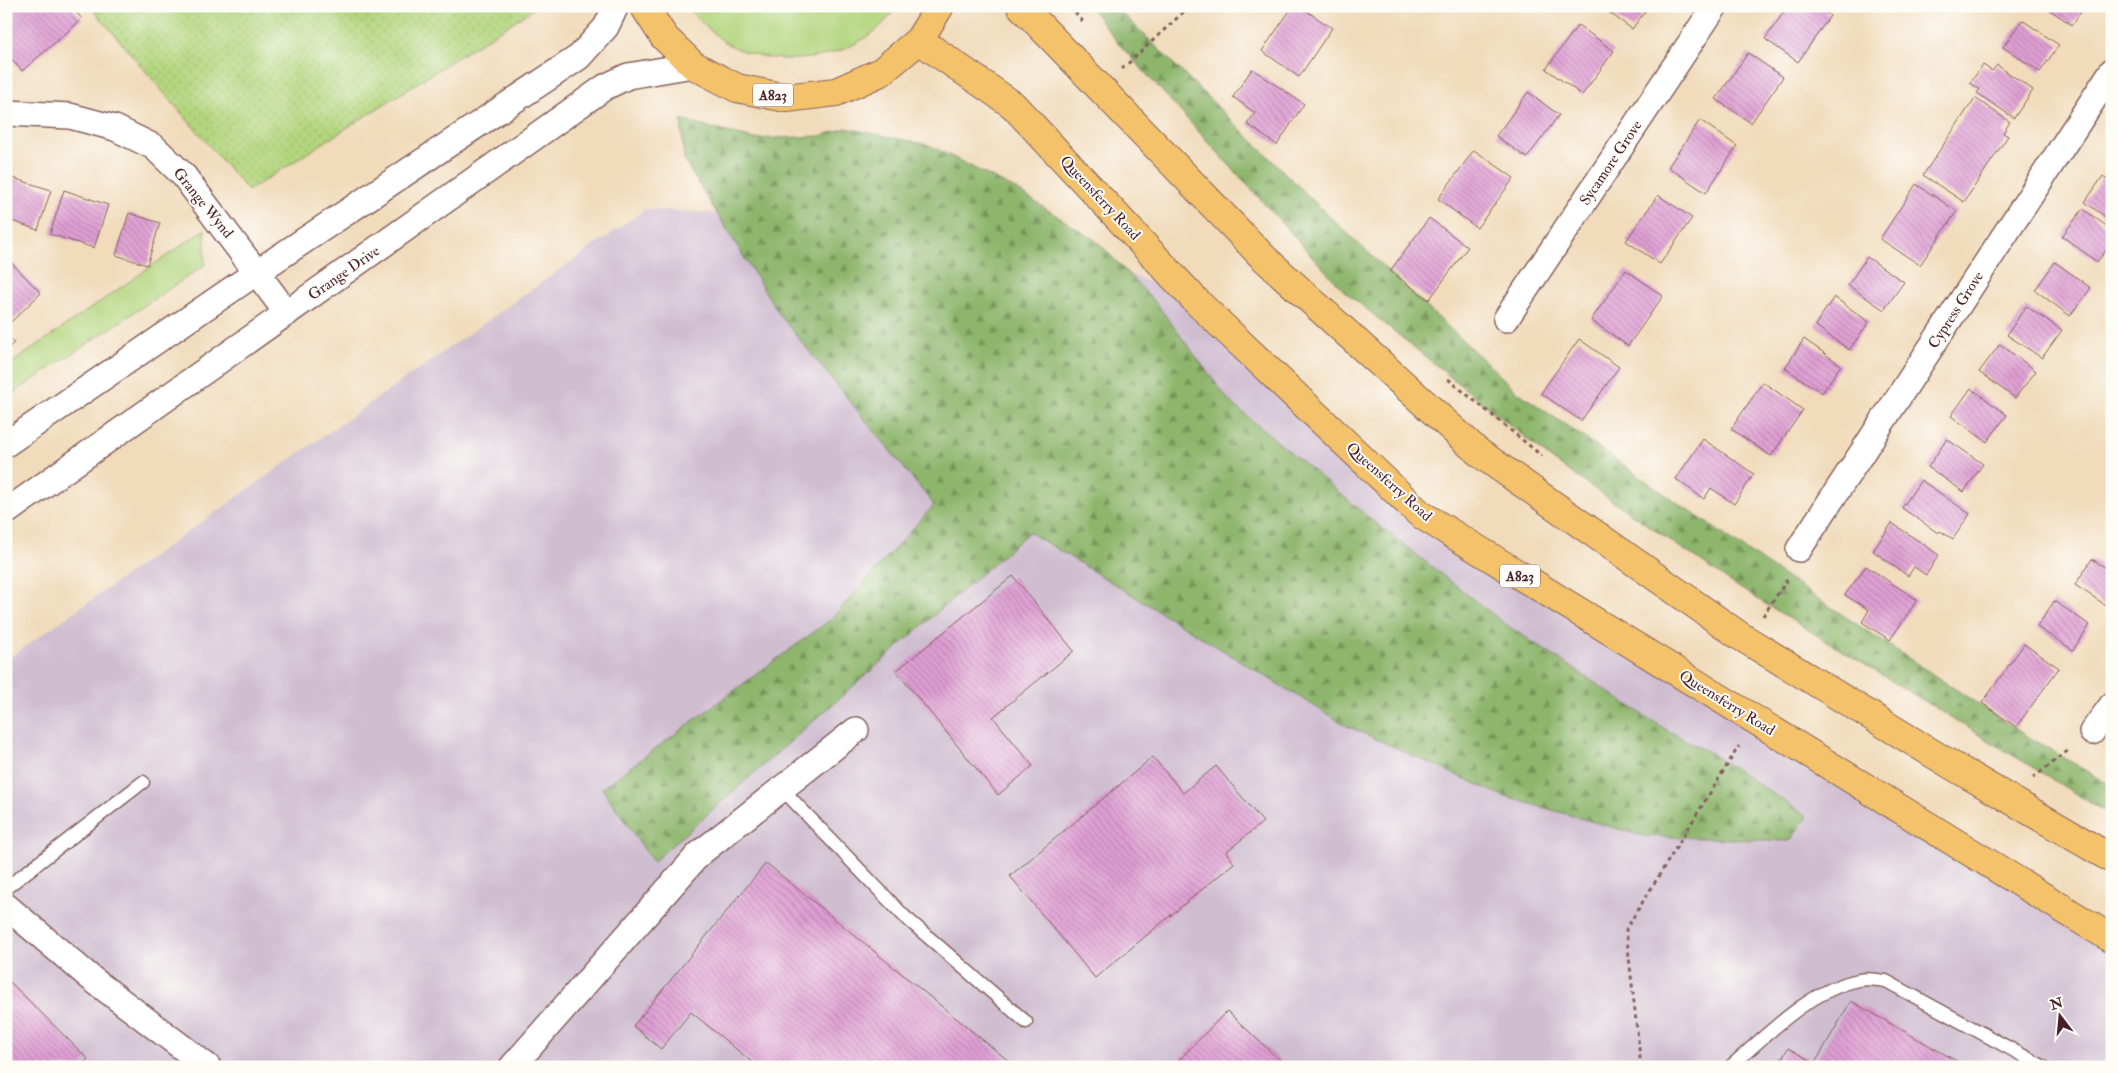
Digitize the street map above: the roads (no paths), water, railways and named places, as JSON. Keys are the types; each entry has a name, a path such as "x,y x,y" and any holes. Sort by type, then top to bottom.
{"main road":[{"name":"A823","path":"644,6 664,37 694,65 737,88 786,98 836,92 881,72 919,40 940,6"},
{"path":"1021,6 1263,257 1478,452 1740,636 1953,766 2112,859"},
{"name":"Queensferry Road","path":"919,40 1013,106 1197,302 1420,514 2112,939"}],"street":[{"path":"6,444 257,272 579,57 606,27 616,6"},
{"name":"Sycamore Grove","path":"1506,319 1715,6"},
{"name":"Grange Drive","path":"6,512 288,314 605,87 628,76 694,65"},
{"name":"Cypress Grove","path":"1796,560 2112,71"},
{"name":"Grange Wynd","path":"6,113 70,116 115,128 154,147 184,176 288,314"},
{"path":"2092,732 2112,705"},
{"path":"512,1067 699,854 856,730"},
{"path":"6,906 192,1062"}],"lane":[{"path":"6,888 143,782"},
{"path":"782,789 904,916 1026,1022"},
{"path":"1730,1067 1803,1006 1839,986 1860,979 1886,981 2044,1067"}]}
